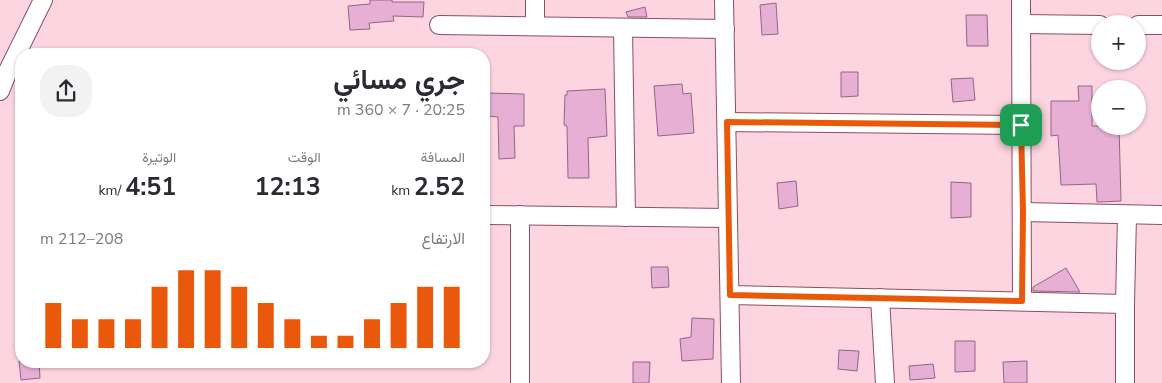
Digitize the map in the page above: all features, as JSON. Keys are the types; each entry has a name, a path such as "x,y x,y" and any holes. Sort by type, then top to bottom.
{"street":[{"path":"19,48 43,0"},
{"path":"535,0 535,26"},
{"path":"724,0 732,383"},
{"path":"1021,0 1022,301"},
{"path":"1021,24 1091,25"},
{"path":"439,25 725,29"},
{"path":"1146,25 1162,25"},
{"path":"624,29 626,217"},
{"path":"0,91 15,56"},
{"path":"727,122 1021,125"},
{"path":"1023,212 1162,215"},
{"path":"490,215 728,218"},
{"path":"520,215 520,383"},
{"path":"1125,383 1127,215"},
{"path":"730,295 1125,304"},
{"path":"880,298 885,383"}],"building":[{"path":"370,0 424,2 423,17 393,16 394,21 369,23 370,29 350,30 348,6 370,4"},
{"path":"776,3 778,34 762,35 760,5"},
{"path":"645,7 647,17 628,17 626,12"},
{"path":"966,15 987,15 988,46 967,46"},
{"path":"841,72 858,72 858,96 841,97"},
{"path":"973,78 975,100 953,102 951,79"},
{"path":"682,84 683,94 691,93 694,133 658,136 654,86"},
{"path":"1078,86 1091,86 1091,135 1119,135 1121,201 1097,202 1096,184 1061,185 1058,135 1051,136 1051,101 1079,101"},
{"path":"605,89 607,136 588,138 589,178 568,178 567,126 564,125 565,95 567,95 567,91"},
{"path":"490,93 524,94 524,126 514,126 515,158 499,159 498,117 490,116"},
{"path":"796,181 798,206 779,209 777,183"},
{"path":"951,182 971,183 971,217 951,218"},
{"path":"651,267 668,267 669,287 652,288"},
{"path":"1066,268 1080,292 1033,291 1033,287"},
{"path":"692,318 714,319 713,359 682,361 680,339 691,337"},
{"path":"955,341 975,341 975,371 955,372"},
{"path":"839,350 859,351 857,371 838,369"},
{"path":"1027,361 1027,383 1004,383 1003,362"},
{"path":"633,362 650,362 649,383 633,383"},
{"path":"933,364 935,378 910,380 909,366"},
{"path":"20,368 39,368 40,378 21,380"}],"route":[{"path":"727,122 1021,125 1023,212 1022,301 730,295 727,122"}]}
